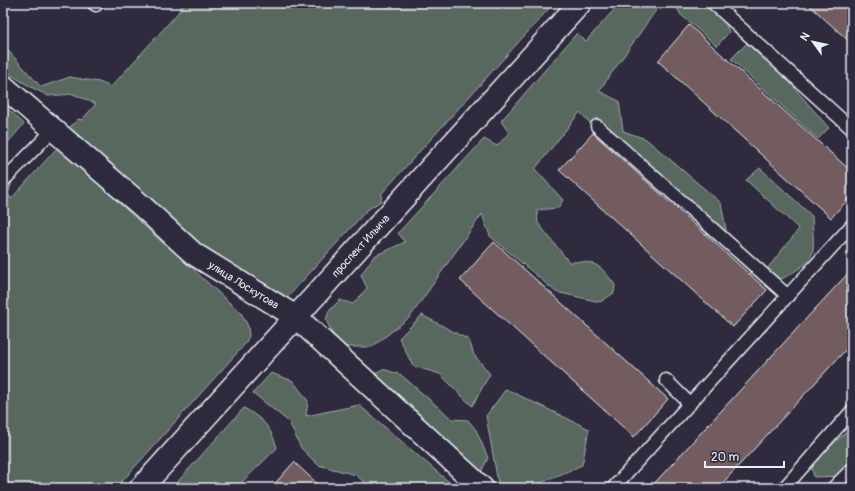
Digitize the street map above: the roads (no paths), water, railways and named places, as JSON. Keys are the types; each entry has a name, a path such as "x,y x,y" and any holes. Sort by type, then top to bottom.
{"street":[{"name":"проспект Ильича","path":"141,488 580,3"},
{"name":"улица Лоскутова","path":"3,86 143,207 194,254 296,317 482,488"}],"lane":[{"path":"713,3 852,129"},
{"path":"596,126 788,296"},
{"path":"3,181 53,130"},
{"path":"613,488 852,225"},
{"path":"666,380 690,404"},
{"path":"784,488 852,410"},
{"path":"833,488 852,469"}]}
